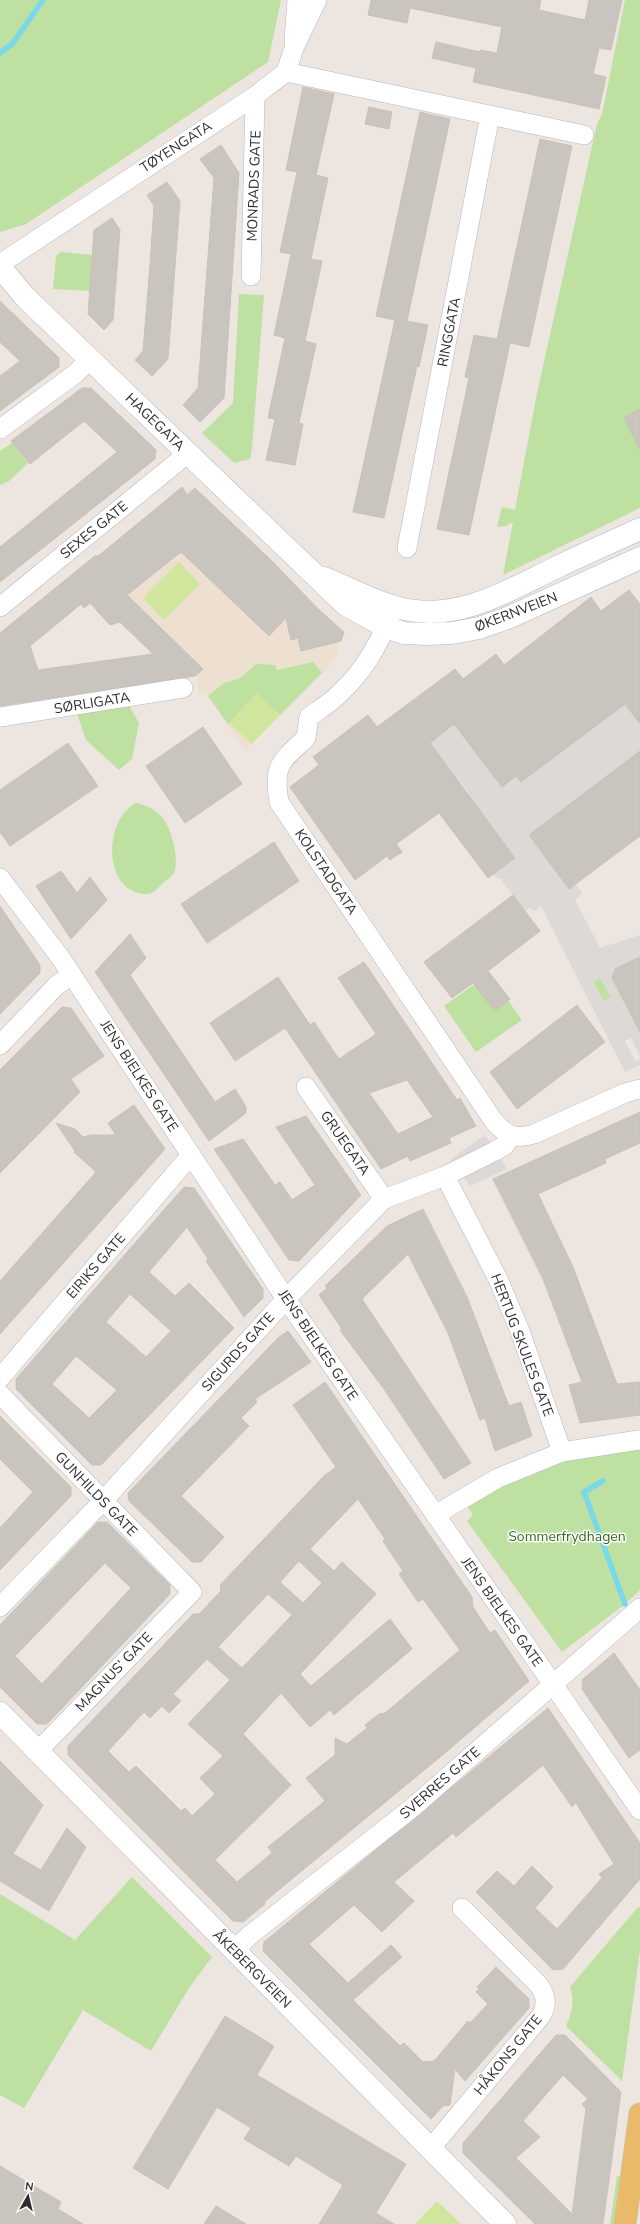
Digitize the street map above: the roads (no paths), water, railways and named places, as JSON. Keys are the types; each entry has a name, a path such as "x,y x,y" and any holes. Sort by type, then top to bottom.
{"main road":[{"name":"HAGEGATA","path":"0,267 18,289 187,454 346,605 386,628"},
{"name":"ØKERNVEIEN","path":"394,607 428,613 452,611 472,606 640,530"},
{"name":"ØKERNVEIEN","path":"386,628 404,633 427,634 452,633 479,628 510,617 640,558"},
{"name":"HAGEGATA","path":"314,574 394,607"},
{"name":"ÅKEBERGVEIEN","path":"0,1714 505,2224"},
{"path":"625,2224 640,2114"}],"street":[{"path":"294,48 297,0"},
{"path":"317,0 294,48 286,72 584,136"},
{"name":"TØYENGATA","path":"0,264 255,96 286,72"},
{"name":"MONRADS GATE","path":"251,276 255,96"},
{"name":"RINGGATA","path":"407,548 490,115"},
{"path":"0,429 75,374 90,359"},
{"name":"SEXES GATE","path":"0,607 187,454"},
{"name":"KOLSTADGATA","path":"394,607 386,628 373,652 353,679 341,692 309,718 306,738 284,758 276,774 279,802 493,1120 505,1134 511,1136"},
{"name":"SØRLIGATA","path":"0,716 184,688"},
{"name":"JENS BJELKES GATE","path":"0,878 60,957 286,1299 640,1810"},
{"path":"0,1045 56,986 71,975"},
{"name":"GRUEGATA","path":"306,1087 384,1199"},
{"path":"511,1136 522,1137 544,1131 625,1093 640,1089"},
{"name":"SIGURDS GATE","path":"0,1607 102,1502 286,1299 384,1199 444,1176 495,1151 505,1145 511,1136"},
{"name":"EIRIKS GATE","path":"0,1378 191,1155"},
{"name":"HERTUG SKULES GATE","path":"444,1176 498,1279 520,1331 562,1452"},
{"name":"GUNHILDS GATE","path":"0,1394 102,1502 192,1592"},
{"path":"435,1515 498,1478 562,1452 639,1440"},
{"name":"MAGNUS’ GATE","path":"37,1752 192,1592"},
{"name":"SVERRES GATE","path":"234,1950 250,1935 412,1808 640,1608"},
{"name":"HÅKONS GATE","path":"430,2148 541,2016 546,2004 545,1996 538,1984 462,1908"}],"waterway":[{"path":"0,53 13,43 43,0"},
{"path":"603,1481 584,1492 625,1604"}],"park label":[{"name":"Sommerfrydhagen","path":"567,1536"}]}
